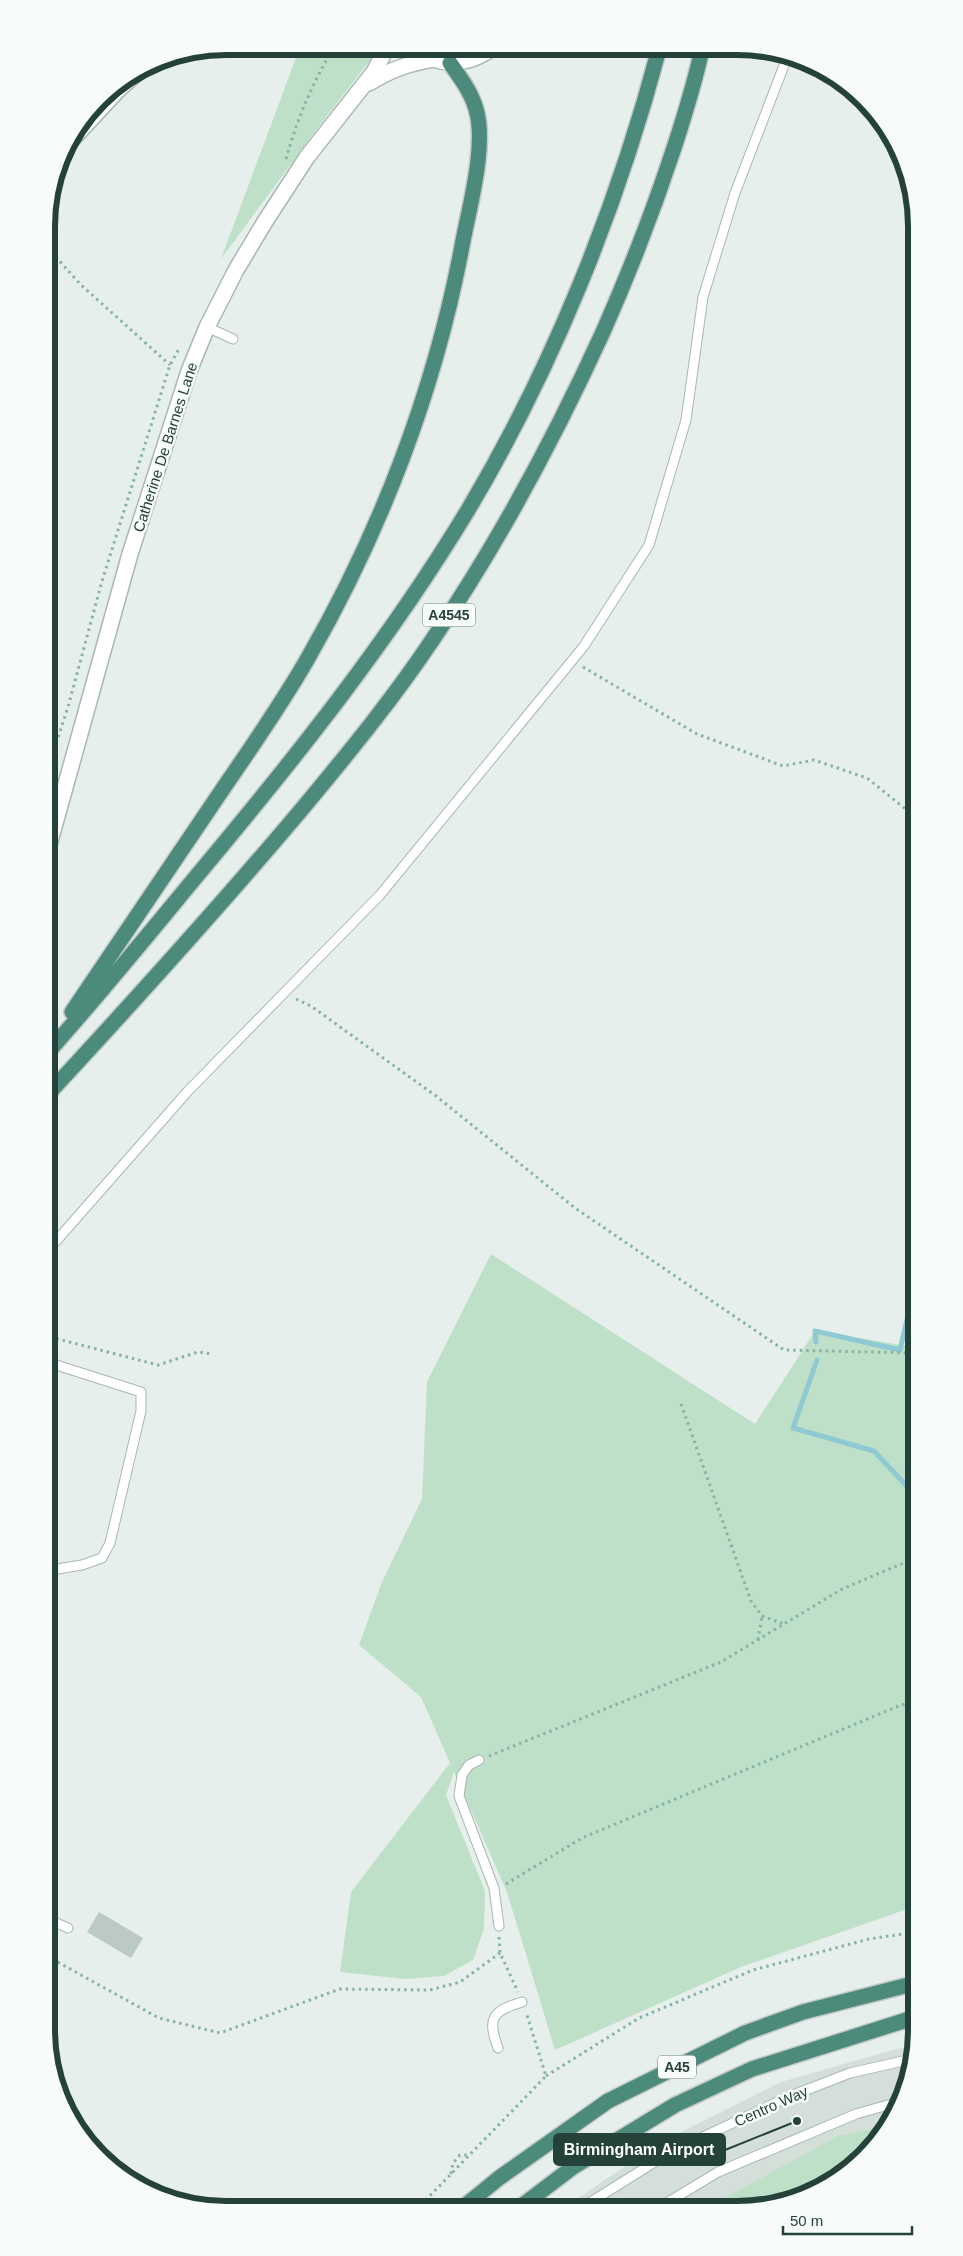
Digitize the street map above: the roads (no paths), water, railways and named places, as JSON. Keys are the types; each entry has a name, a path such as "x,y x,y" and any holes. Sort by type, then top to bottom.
{"highway":[{"name":"A4545","path":"55,1044 301,750 395,622 468,509 508,438 578,288 609,210 629,151 657,55"},
{"name":"A4545","path":"55,1086 254,866 354,747 432,642 486,558 530,480 574,394 617,301 653,212 682,122 700,55"},
{"path":"55,1037 258,737 308,659 357,562 399,469 432,367 446,316 459,262 476,166 479,126 476,110 461,78 450,63"},
{"name":"A45","path":"471,2201 499,2178 608,2101 745,2033 803,2012 908,1986"},
{"name":"A45","path":"528,2201 573,2167 675,2105 752,2069 908,2020"}],"street":[{"name":"Catherine De Barnes Lane","path":"55,823 130,554 188,371 207,327 236,270 277,202 307,157 364,86 382,55"},
{"path":"428,55 434,59 450,63 468,61 479,55"},
{"name":"Catherine De Barnes Lane","path":"364,86 392,69 434,59"}],"lane":[{"path":"55,1242 188,1091 380,895 572,661 649,545 686,420 703,296 735,193 785,62"},
{"path":"207,327 232,339"},
{"path":"55,1365 141,1392 141,1411 110,1543 102,1558 82,1566 55,1569"},
{"path":"480,1760 469,1765 462,1775 459,1796 494,1888 499,1926"},
{"path":"55,1922 68,1928"},
{"path":"498,2048 491,2030 492,2020 499,2012 522,2002"},
{"name":"Centro Way","path":"592,2201 669,2153 788,2097 850,2073 905,2061"},
{"path":"670,2201 718,2172 856,2114 891,2104"}],"waterway":[{"path":"816,1342 815,1331 900,1350 908,1315"},
{"path":"817,1360 793,1428 874,1451 908,1487"}],"place":[{"name":"Birmingham Airport","path":"797,2121"}]}
